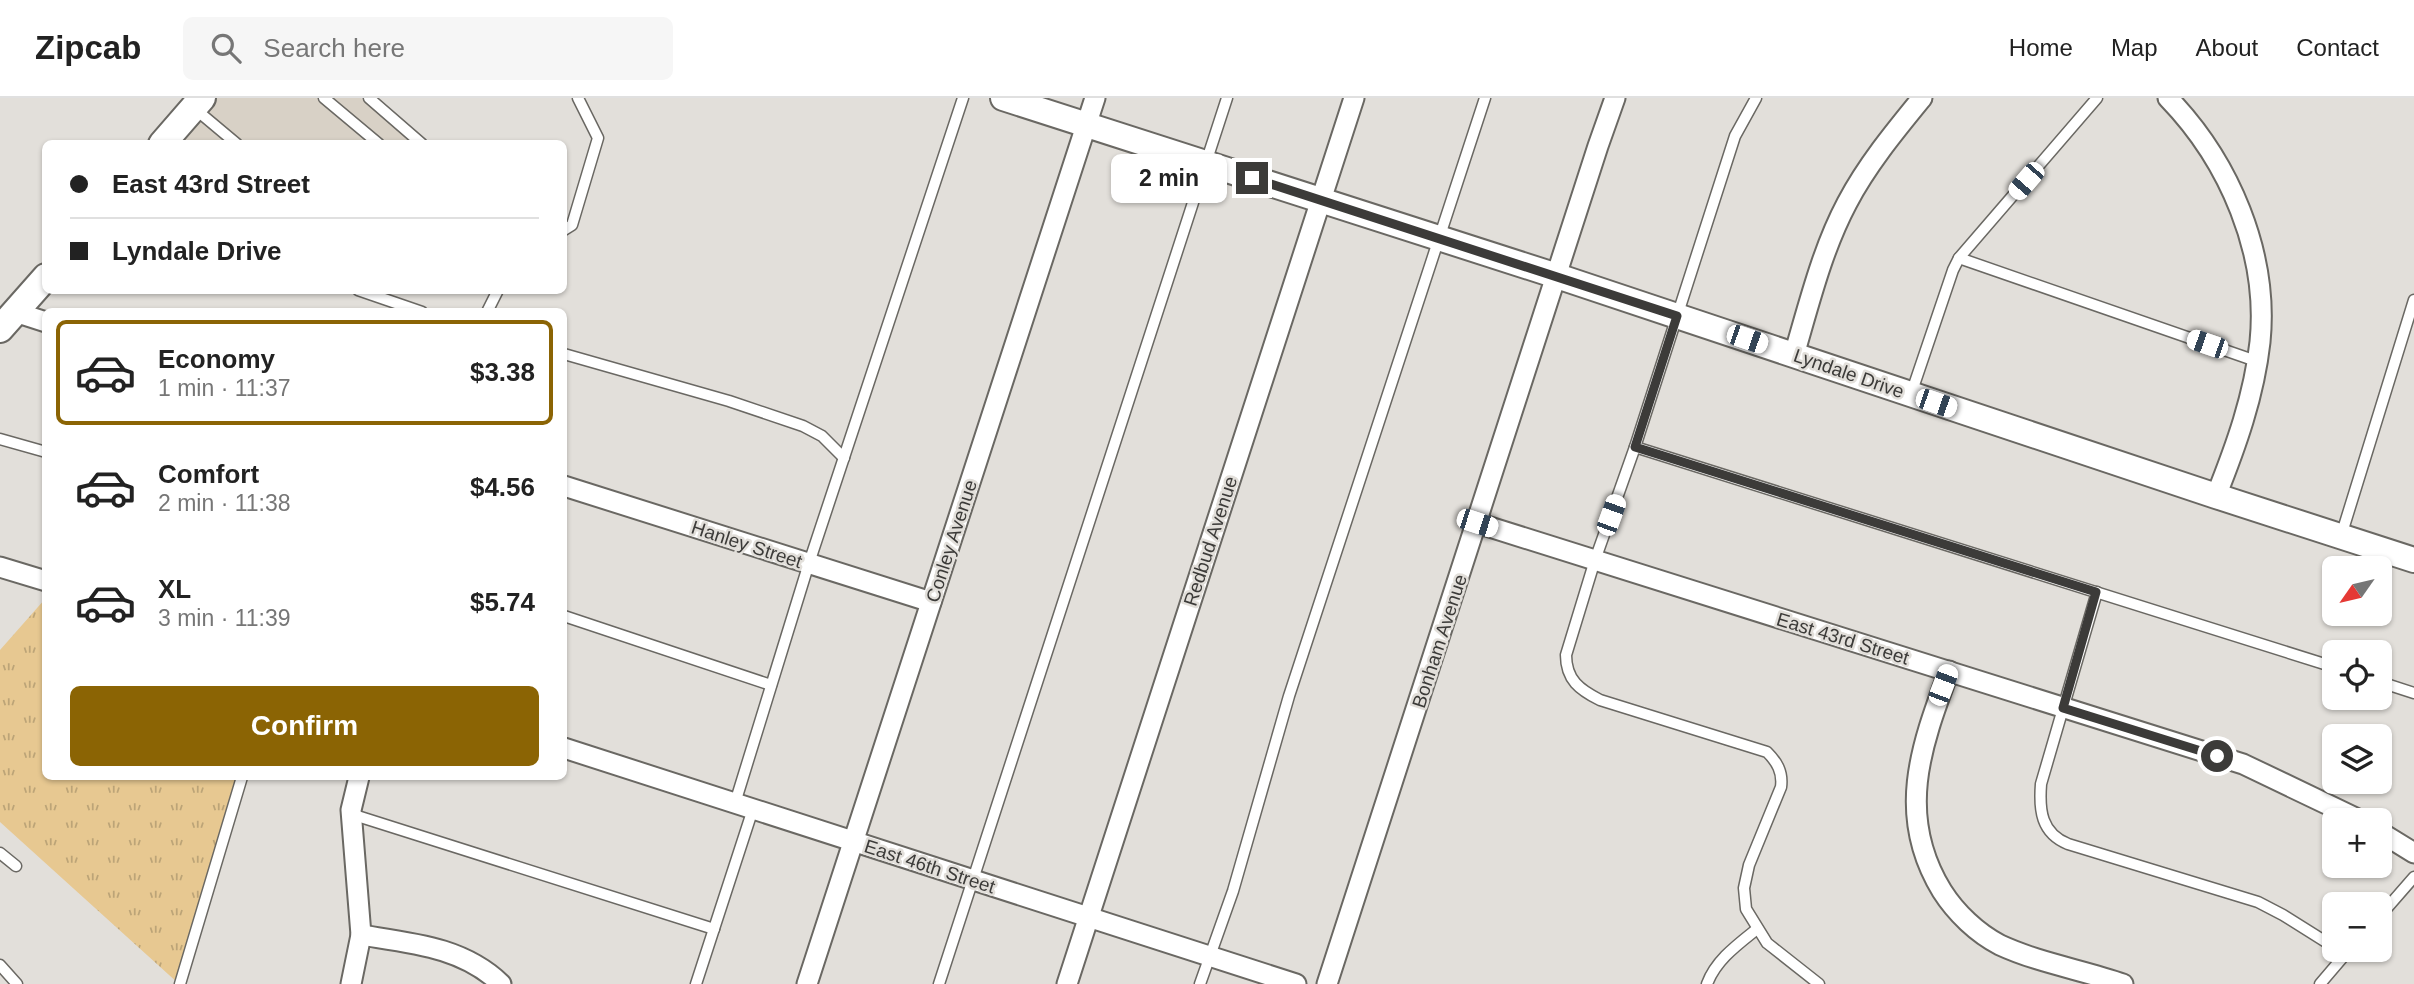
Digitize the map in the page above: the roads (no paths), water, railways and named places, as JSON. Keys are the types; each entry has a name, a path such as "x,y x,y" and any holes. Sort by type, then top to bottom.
{"main road":[{"path":"166,140 198,103"},
{"path":"7,321 42,282"}],"street":[{"name":"Lyndale Drive","path":"1003,98 1557,276 2414,560"},
{"name":"Conley Avenue","path":"807,984 1095,98"},
{"name":"Redbud Avenue","path":"1067,984 1354,98"},
{"name":"Bonham Avenue","path":"1327,984 1615,98"},
{"path":"1794,355 1829,244 1846,206 1887,142 1922,98"},
{"path":"2168,98 2201,136 2220,167 2248,235 2261,305 2260,341 2252,390 2239,436 2216,496"},
{"path":"7,321 42,322"},
{"name":"Hanley Street","path":"567,486 931,602"},
{"name":"East 43rd Street","path":"1477,523 2243,764 2335,808"},
{"path":"0,566 42,580"},
{"path":"1949,671 1924,742 1915,791 1919,835 1932,874 1946,898 1962,917 1999,944 2123,984"},
{"name":"East 46th Street","path":"567,749 1296,984"},
{"path":"351,984 361,935 351,814 358,780"},
{"path":"2392,839 2414,853"},
{"path":"361,935 448,951 473,963 501,984"}],"lane":[{"path":"324,98 374,140"},
{"path":"369,98 417,140"},
{"path":"567,228 572,225 598,138 578,98"},
{"path":"696,984 714,929 771,685 964,98"},
{"path":"939,984 1227,98"},
{"path":"1200,984 1233,891 1289,696 1485,98"},
{"path":"1756,98 1735,136 1635,447 1595,560 1566,655 1567,670 1576,686 1584,692 1626,709 1766,752 1777,763 1782,778 1781,787 1749,865 1744,888 1746,909 1767,943 1818,984"},
{"path":"1911,394 1959,258 2097,98"},
{"path":"198,103 233,140"},
{"path":"1959,258 2256,361"},
{"path":"370,294 410,308"},
{"path":"2341,536 2414,300"},
{"path":"567,355 729,401 803,426 822,436 844,458"},
{"path":"0,439 42,451"},
{"path":"1635,447 2322,663"},
{"path":"2096,592 2041,784 2043,819 2052,835 2068,844 2258,902 2322,939"},
{"path":"567,617 771,685"},
{"path":"2392,686 2414,693"},
{"path":"180,984 241,780"},
{"path":"351,814 714,929"},
{"path":"0,853 16,866"},
{"path":"2392,902 2414,877"},
{"path":"1707,984 1712,972 1730,951 1757,929"},
{"path":"2320,984 2337,962"},
{"path":"0,965 17,984"}]}
